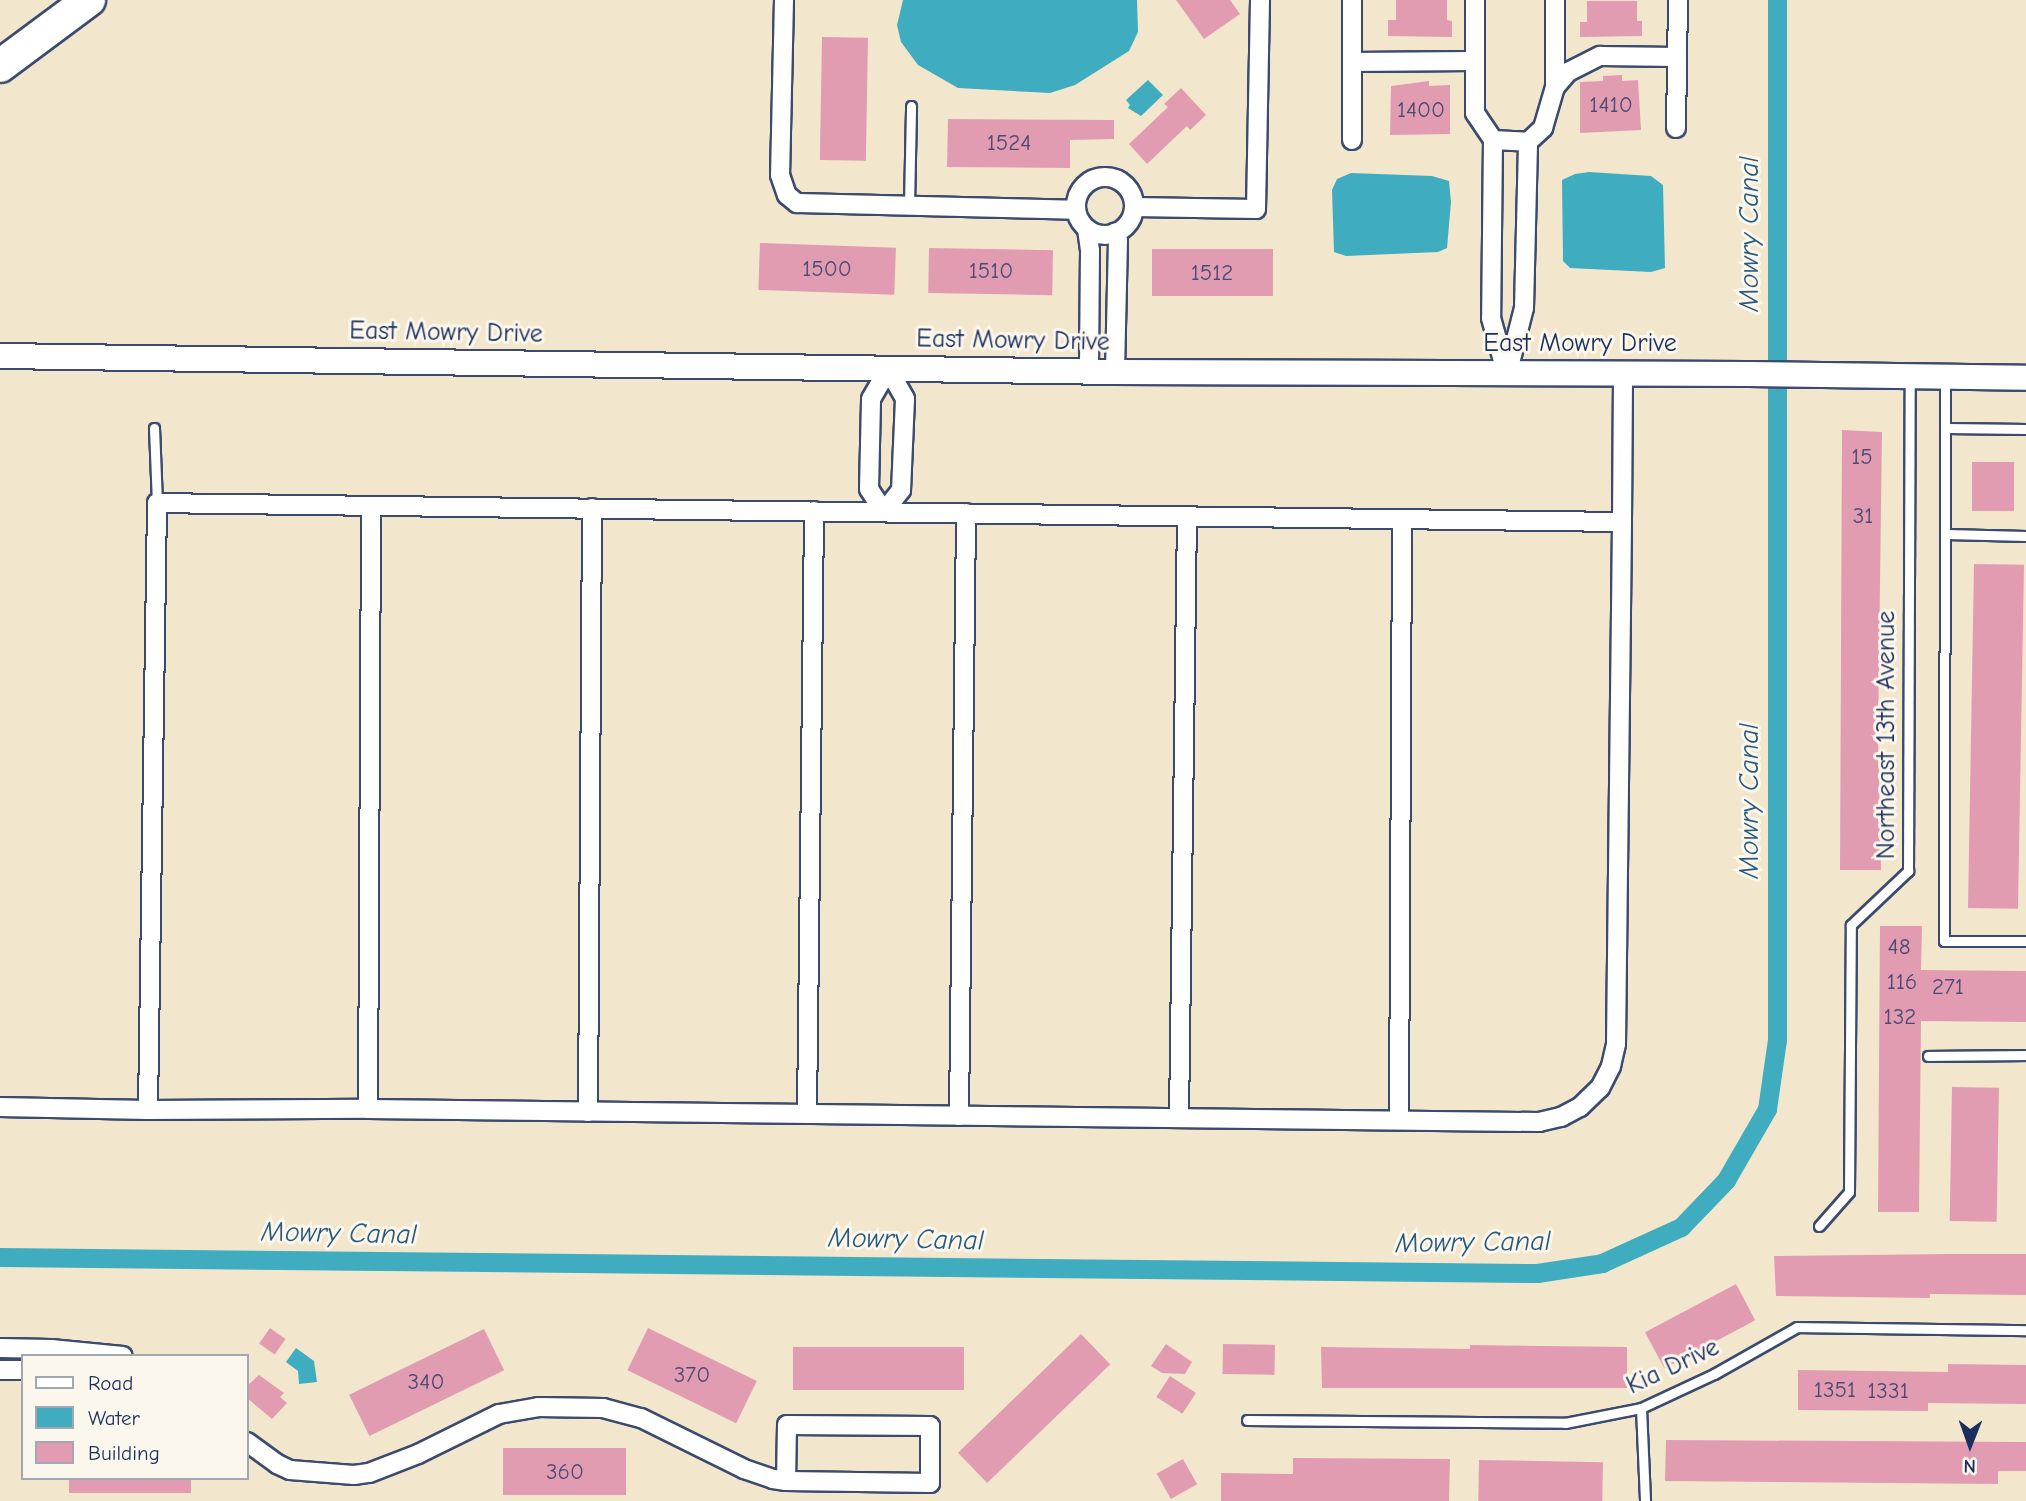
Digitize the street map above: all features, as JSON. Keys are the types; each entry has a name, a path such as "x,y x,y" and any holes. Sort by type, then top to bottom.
{"highway":[{"path":"0,66 89,0"}],"street":[{"path":"785,0 780,175 788,195 797,203 1076,210"},
{"path":"1134,207 1256,209 1260,0"},
{"path":"1352,0 1352,140"},
{"path":"1475,0 1475,113 1493,140 1491,318 1507,375"},
{"path":"1507,375 1524,308 1528,142 1543,128 1555,87 1555,0"},
{"path":"1676,128 1678,0"},
{"path":"1555,87 1568,72 1601,56 1677,57"},
{"path":"1352,62 1473,61"},
{"path":"1493,140 1528,142"},
{"path":"1087,229 1105,235 1115,233 1129,223 1134,207 1129,189 1114,178 1104,176 1094,178 1079,191 1076,210 1087,229 1090,251 1089,372"},
{"path":"1115,233 1118,241 1115,372"},
{"name":"East Mowry Drive","path":"0,356 1089,372 1803,374 2026,378"},
{"path":"884,512 869,489 871,399 888,369"},
{"path":"884,512 901,490 905,399 888,369"},
{"path":"0,1107 1539,1122 1561,1117 1580,1107 1600,1088 1611,1066 1616,1044 1623,374"},
{"path":"870,441 903,442"},
{"path":"148,1110 157,503 1622,522"},
{"path":"368,1109 371,506"},
{"path":"588,1112 592,508"},
{"path":"807,1114 814,511"},
{"path":"959,1116 966,513"},
{"path":"1178,1118 1187,516"},
{"path":"1399,1120 1402,519"},
{"path":"0,1348 51,1349 88,1354"},
{"path":"0,1370 21,1370"},
{"path":"248,1443 290,1470 354,1475 418,1454 499,1414 538,1407 603,1408 641,1418 744,1469 786,1481 930,1483 930,1426 787,1425 786,1481"}],"lane":[{"path":"909,205 911,106"},
{"name":"Northeast 13th Avenue","path":"1819,1226 1849,1192 1851,925 1908,871 1910,377"},
{"path":"1945,377 1944,941 2026,941"},
{"path":"154,428 157,503"},
{"path":"1946,428 2026,429"},
{"path":"1946,534 2026,536"},
{"path":"1928,1056 2026,1055"},
{"name":"Kia Drive","path":"1247,1420 1565,1423 1641,1408 1714,1374 1797,1326 2026,1330"},
{"path":"1641,1408 1645,1501"}],"water":[{"path":"903,0 1137,0 1138,32 1129,51 1075,85 1050,93 958,88 918,65 901,42 897,25"},
{"path":"1148,80 1163,95 1141,116 1128,108 1130,105 1126,100"},
{"path":"1589,172 1651,176 1663,185 1665,268 1651,272 1570,268 1563,261 1562,180"},
{"path":"1351,173 1432,176 1449,181 1451,202 1447,248 1438,252 1346,256 1334,252 1332,190 1337,179"},
{"path":"296,1348 314,1361 317,1382 299,1384 298,1371 286,1362"}],"building":[{"path":"1176,0 1230,0 1240,14 1204,39"},
{"path":"1396,0 1447,0 1447,20 1452,21 1452,37 1388,36 1388,20 1396,20"},
{"path":"1587,1 1637,1 1637,21 1642,21 1642,36 1580,37 1580,22 1587,22"},
{"path":"822,37 868,38 866,161 820,160"},
{"path":"1622,75 1622,81 1638,80 1641,130 1580,133 1580,82 1603,81 1603,76"},
{"path":"1429,81 1429,86 1450,85 1450,134 1390,135 1391,86"},
{"path":"1181,88 1206,115 1190,130 1187,126 1147,164 1129,144 1168,107 1164,104"},
{"path":"948,119 1114,120 1114,139 1070,140 1070,168 947,167"},
{"path":"760,243 896,248 894,295 758,290"},
{"path":"929,248 1053,250 1052,295 928,293"},
{"path":"1152,249 1273,249 1273,296 1152,296"},
{"path":"1842,430 1882,432 1878,734 1881,870 1840,870"},
{"path":"1972,462 2014,462 2014,511 1972,511"},
{"path":"1974,564 2024,565 2018,909 1968,908"},
{"path":"1880,926 1922,926 1921,970 2026,971 2026,1022 1921,1021 1919,1212 1878,1212"},
{"path":"1952,1087 1999,1088 1997,1222 1950,1221"},
{"path":"2026,1254 2026,1295 1930,1294 1930,1298 1776,1296 1774,1256"},
{"path":"1736,1284 1755,1320 1664,1369 1645,1332"},
{"path":"270,1328 286,1339 275,1354 259,1344"},
{"path":"648,1328 757,1381 736,1423 627,1370"},
{"path":"484,1329 504,1370 369,1436 349,1395"},
{"path":"1081,1334 1110,1364 987,1483 958,1453"},
{"path":"1166,1344 1192,1362 1185,1374 1162,1373 1151,1366"},
{"path":"1223,1344 1275,1345 1274,1375 1222,1374"},
{"path":"1470,1345 1627,1347 1627,1388 1322,1388 1321,1347 1470,1349"},
{"path":"793,1347 964,1347 964,1390 793,1390"},
{"path":"1948,1364 2026,1365 2026,1404 1928,1403 1928,1411 1798,1410 1798,1370 1948,1372"},
{"path":"259,1375 284,1393 280,1397 287,1403 272,1419 248,1399 248,1385"},
{"path":"1170,1376 1196,1393 1182,1414 1156,1397"},
{"path":"1666,1440 2026,1442 2026,1471 1998,1471 1998,1484 1665,1481"},
{"path":"503,1448 626,1448 626,1495 503,1495"},
{"path":"1293,1458 1450,1459 1449,1501 1221,1501 1221,1473 1293,1474"},
{"path":"1183,1459 1197,1484 1171,1499 1157,1474"},
{"path":"1479,1460 1603,1462 1602,1501 1478,1501"},
{"path":"69,1480 191,1480 191,1493 69,1493"}],"waterway":[{"name":"Mowry Canal","path":"0,1257 1537,1273 1602,1263 1681,1227 1726,1180 1767,1109 1777,1040 1777,0"}]}
